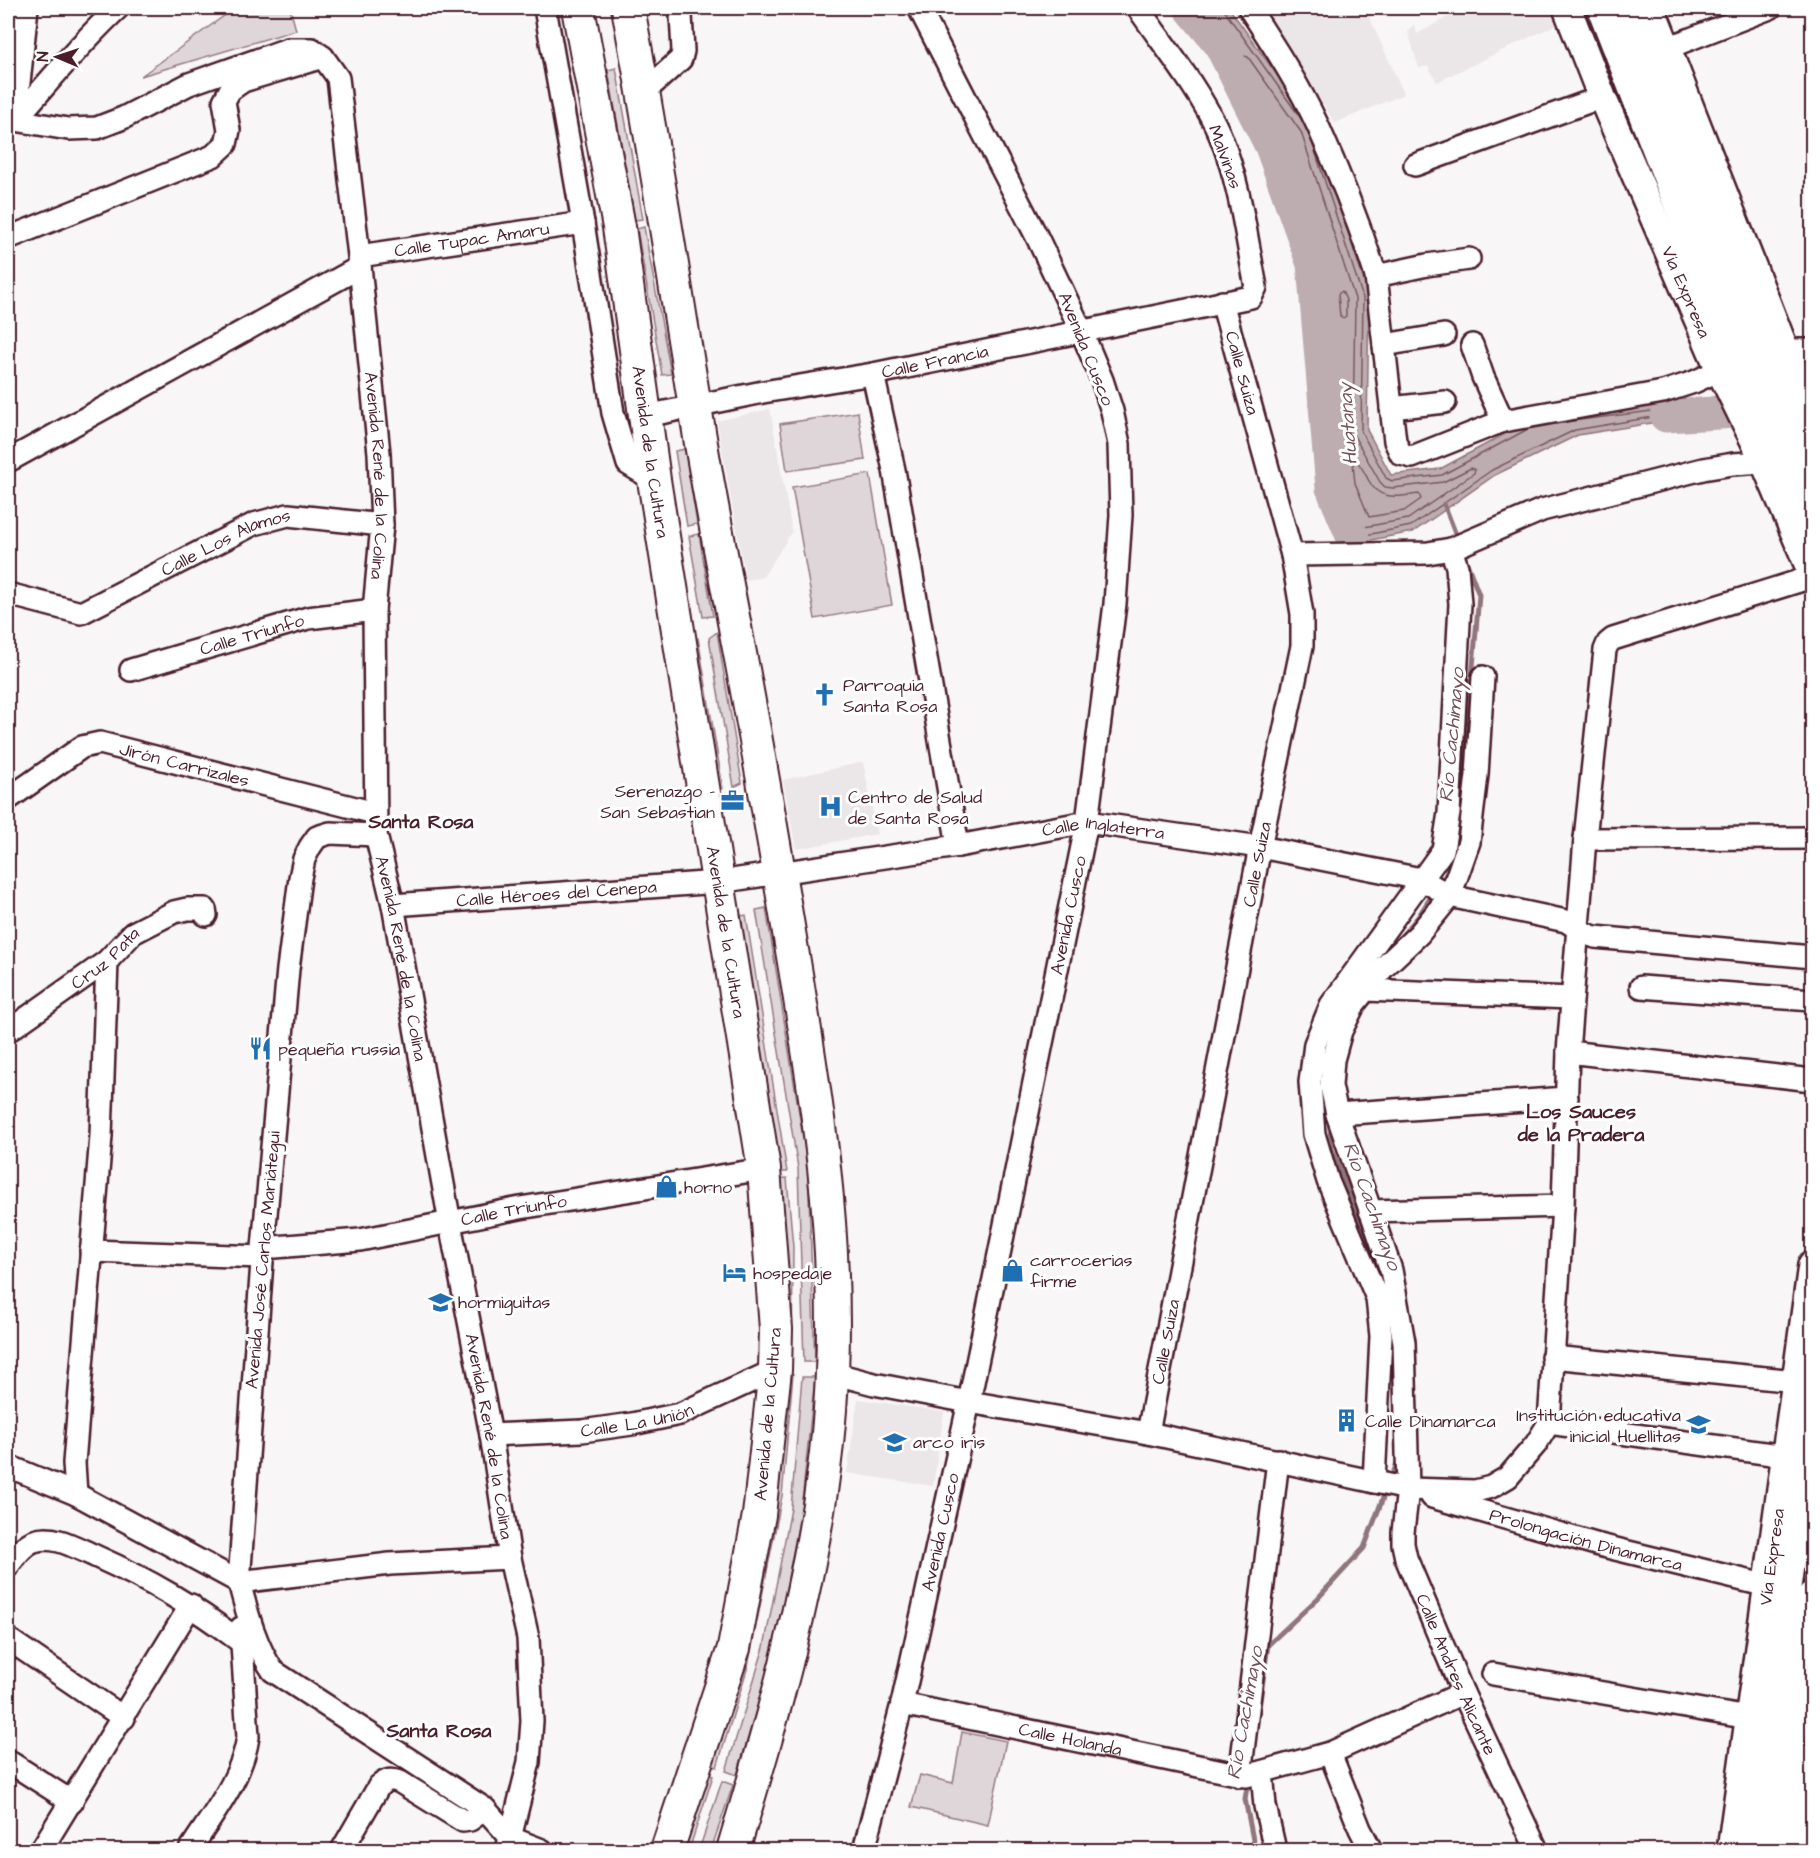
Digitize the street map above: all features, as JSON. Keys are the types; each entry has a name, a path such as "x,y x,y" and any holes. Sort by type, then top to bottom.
{"highway":[{"name":"Avenida de la Cultura","path":"579,8 619,227 654,480 764,1169 776,1329 775,1370 759,1515 734,1648 667,1851"},
{"path":"627,8 695,407 780,873 819,1114 834,1278 832,1373 826,1457 812,1554 776,1706 733,1851"},
{"path":"586,51 635,45"}],"main road":[{"name":"Vía Expresa","path":"1567,8 1602,97 1761,358 1812,412"},
{"name":"Vía Expresa","path":"1600,8 1761,358"},
{"name":"Vía Expresa","path":"1629,8 1761,358 1787,457 1812,510"},
{"name":"Vía Expresa","path":"1651,8 1667,48 1761,358 1787,457 1812,575"},
{"name":"Vía Expresa","path":"1731,1851 1812,1265"},
{"name":"Vía Expresa","path":"1777,1851 1774,1782 1812,1405"},
{"name":"Vía Expresa","path":"1751,1851 1774,1782 1812,1595"},
{"path":"1798,1851 1812,1758"},
{"path":"1731,1851 1774,1782"},
{"path":"1774,1782 1798,1851"}],"street":[{"path":"11,121 27,8"},
{"path":"11,121 65,65 87,36 118,8"},
{"path":"544,8 583,223 613,413 628,464 654,480"},
{"name":"Avenida Cusco","path":"864,1851 902,1704 969,1402 1086,822 1115,604 1121,514 1119,444 1102,380 1037,237 919,8"},
{"name":"Malvinas","path":"1138,8 1202,102 1229,158 1256,287 1251,297 1222,302"},
{"path":"1250,8 1286,64 1318,126 1366,244 1376,276 1395,441 1401,454 1412,457 1503,421 1663,392 1761,358"},
{"path":"1667,48 1770,8"},
{"path":"643,93 681,59 683,51 681,15"},
{"path":"11,121 68,129 97,128 123,118 189,84 275,52 288,49 315,53"},
{"path":"8,238 213,156 226,144 229,130 224,101 230,90 243,81 315,53"},
{"name":"Avenida René de la Colina","path":"315,53 338,78 379,453 382,525 374,610 376,835 393,905 491,1435 510,1558 528,1638 532,1721 529,1762 509,1844"},
{"path":"1415,165 1602,97"},
{"name":"Calle Tupac Amaru","path":"359,261 583,223"},
{"path":"1376,276 1426,265 1469,259"},
{"path":"8,461 359,261"},
{"name":"Calle Francia","path":"646,416 763,392 873,374 1222,302"},
{"name":"Calle Suiza","path":"1148,1433 1260,847 1302,646 1302,614 1292,555 1222,302"},
{"path":"1384,345 1444,335"},
{"path":"1472,345 1483,377 1503,421"},
{"path":"873,374 894,470 958,846"},
{"path":"1391,408 1445,402"},
{"path":"1292,555 1428,553 1450,549 1553,507 1703,469 1787,457"},
{"name":"Calle Los Alamos","path":"8,594 81,613 254,524 288,515 382,525"},
{"path":"1391,1486 1404,1342 1391,1270 1337,1114 1331,1086 1332,1060 1341,1031 1354,1004 1384,967 1419,934 1443,850 1449,813 1460,604 1457,567 1450,549"},
{"path":"832,1373 874,1384 1148,1433 1391,1486 1475,1491 1491,1487 1508,1477 1536,1444 1549,1423 1563,1206 1568,1052 1585,839 1605,650 1613,639 1812,575"},
{"name":"Calle Triunfo","path":"131,670 308,618 374,610"},
{"path":"1391,1486 1382,1336 1377,1298 1328,1180 1314,1134 1311,1082 1315,1044 1331,1005 1434,887 1469,842 1478,775 1483,677"},
{"name":"Jirón Carrizales","path":"8,799 82,747 100,743 375,813"},
{"name":"Calle Inglaterra","path":"780,873 958,846 1086,822 1260,847 1434,887 1566,921 1578,927 1583,933 1595,937 1812,957"},
{"name":"Avenida José Carlos Mariátegui","path":"190,1851 236,1777 246,1753 248,1737 241,1642 241,1591 262,1253 288,969 304,859 318,837 330,833 376,835"},
{"path":"1585,839 1812,838"},
{"name":"Calle Héroes del Cenepa","path":"393,905 719,882 780,873"},
{"name":"Cruz Pata","path":"8,1031 107,961 134,933 174,912 202,908 205,909 206,915"},
{"path":"76,1494 74,1463 101,1136 107,961"},
{"path":"1641,987 1812,1000"},
{"path":"1365,990 1572,998"},
{"path":"1568,1052 1812,1080"},
{"path":"1337,1114 1567,1098"},
{"name":"Calle Triunfo","path":"91,1251 262,1253 360,1240 520,1208 764,1169"},
{"path":"1370,1211 1563,1206"},
{"path":"1552,1357 1796,1381"},
{"name":"Calle La Unión","path":"491,1435 582,1431 680,1414 775,1370"},
{"path":"1549,1423 1786,1456"},
{"path":"1275,1851 1265,1806 1251,1774 1278,1460"},
{"path":"8,1466 76,1494 241,1591 262,1651 273,1671 484,1809 509,1844 542,1851"},
{"name":"Prolongación Dinamarca","path":"1391,1486 1599,1545 1768,1586"},
{"name":"Calle Andres Alicante","path":"1391,1486 1403,1532 1406,1558 1463,1693 1537,1851"},
{"path":"8,1566 32,1541 61,1541 143,1577 191,1605 241,1642"},
{"path":"241,1591 390,1564 510,1558"},
{"path":"41,1851 191,1605"},
{"path":"8,1639 124,1718"},
{"path":"1493,1674 1749,1718"},
{"path":"1251,1774 1330,1753 1463,1693"},
{"name":"Calle Holanda","path":"902,1704 1251,1774"},
{"path":"1330,1753 1371,1851"},
{"path":"8,1761 72,1802"},
{"path":"342,1851 379,1786 385,1780 400,1782 463,1821 470,1820 484,1809"}],"shaded area":[{"path":"235,8 290,8 296,30 141,76"},
{"path":"1262,8 1365,8 1404,94 1335,123"},
{"path":"1464,8 1550,8 1557,24 1437,82 1428,66 1419,68 1408,32 1414,24 1417,34"},
{"path":"616,68 643,219 635,220 608,70"},
{"path":"644,227 671,374 662,375 637,229"},
{"path":"770,409 792,532 763,577 746,580 717,421"},
{"path":"858,412 865,460 787,471 780,424"},
{"path":"685,449 697,524 687,526 675,451"},
{"path":"870,474 892,605 815,619 792,487"},
{"path":"699,534 713,616 703,617 689,536"},
{"path":"717,632 742,783 734,787 709,638"},
{"path":"698,638 723,788 715,798 687,639"},
{"name":"Centro de Salud de Santa Rosa","path":"863,762 877,834 796,849 783,780"},
{"path":"766,908 808,1169 815,1362 804,1362 798,1168 756,910"},
{"path":"746,915 787,1172 776,1172 735,917"},
{"path":"787,1178 793,1247 792,1363 782,1363 777,1179"},
{"path":"782,1374 793,1374 782,1496 748,1666 717,1767 706,1763"},
{"path":"802,1377 815,1377 801,1511 774,1650 737,1775 726,1771 764,1647 791,1509"},
{"name":"arco iris","path":"858,1399 944,1412 933,1486 847,1473"},
{"path":"962,1732 1006,1741 988,1825 911,1807 920,1775 953,1783"},
{"path":"703,1772 713,1776 689,1850 678,1850"},
{"path":"722,1781 733,1785 711,1850 699,1850"}],"water":[{"path":"1190,8 1229,8 1313,125 1369,297 1367,430 1391,475 1440,469 1531,420 1722,396 1812,376 1812,397 1578,435 1495,475 1413,532 1355,543 1332,488 1313,264 1271,146 1220,44"}],"waterway":[{"path":"1190,8 1220,44 1271,146 1313,264 1332,488 1355,543"},
{"name":"Huatanay","path":"1666,416 1771,410"},
{"name":"Río Cachimayo","path":"1444,504 1458,540"},
{"name":"Río Cachimayo","path":"1458,845 1479,595 1465,558"},
{"name":"Río Cachimayo","path":"1439,885 1451,867"},
{"name":"Río Cachimayo","path":"1400,938 1418,917 1434,892"},
{"name":"Río Cachimayo","path":"1329,1118 1332,1149 1384,1282"},
{"name":"Río Cachimayo","path":"1390,1482 1399,1457"},
{"name":"Río Cachimayo","path":"1257,1722 1268,1645 1318,1598 1364,1548 1386,1490"},
{"name":"Río Cachimayo","path":"1248,1781 1245,1799 1255,1850"}],"place":[{"name":"Parroquia Santa Rosa","path":"825,695"},
{"name":"Serenazgo - San Sebastian","path":"733,801"},
{"name":"Centro de Salud de Santa Rosa","path":"830,807"},
{"name":"pequeña russia","path":"260,1049"},
{"name":"horno","path":"666,1187"},
{"name":"carrocerias firme","path":"1012,1270"},
{"name":"hospedaje","path":"735,1273"},
{"name":"hormiguitas","path":"440,1302"},
{"name":"Calle Dinamarca","path":"1347,1421"},
{"name":"Institución educativa inicial Huellitas","path":"1699,1425"},
{"name":"arco iris","path":"895,1442"}],"district":[{"name":"Santa Rosa","path":"421,822"},
{"name":"Los Sauces de la Pradera","path":"1581,1124"},
{"name":"Santa Rosa","path":"439,1731"}]}
